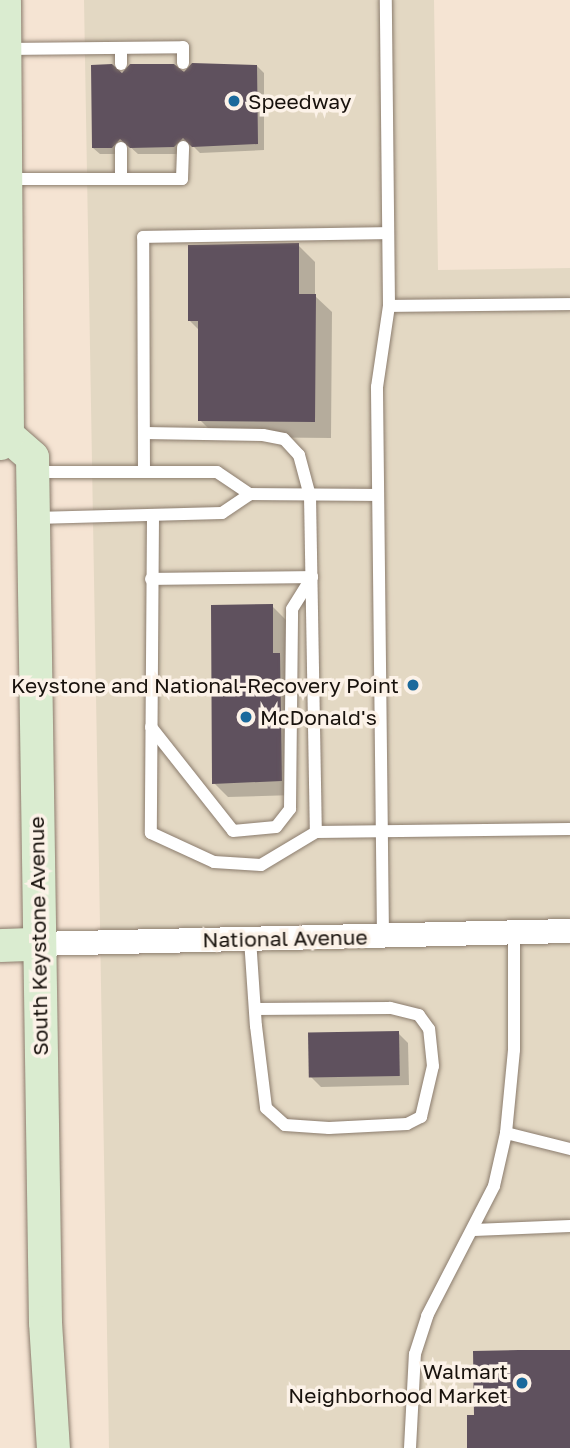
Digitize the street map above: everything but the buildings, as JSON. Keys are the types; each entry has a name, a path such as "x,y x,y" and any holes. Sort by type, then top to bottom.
{"main road":[{"name":"South Keystone Avenue","path":"3,23 6,179 3,238 4,424 32,457 33,472 37,944 45,1322 53,1448"},
{"name":"National Avenue","path":"0,944 37,944"}],"street":[{"name":"National Avenue","path":"37,944 570,932"}],"lane":[{"path":"383,936 377,387 389,306 386,0"},
{"path":"3,23 121,48 183,47 183,64"},
{"path":"121,48 121,64"},
{"path":"6,179 182,179 183,147"},
{"path":"121,148 121,179"},
{"path":"144,472 143,237 388,233"},
{"path":"389,306 570,304"},
{"path":"145,433 263,435 284,439 299,455 310,496 316,832"},
{"path":"33,472 217,472 250,494 378,495"},
{"path":"34,518 153,517 222,513 250,494"},
{"path":"153,517 151,833 214,862 261,865 316,832 570,829"},
{"path":"152,579 312,577"},
{"path":"151,727 233,831 276,827 290,809 292,609 312,577"},
{"path":"410,1448 415,1354 427,1316 474,1230 494,1186 506,1133 514,1050 514,932"},
{"path":"250,939 255,1009 267,1108 285,1125 329,1128 407,1124 421,1118 433,1066 429,1028 419,1015 390,1008 255,1009"},
{"path":"506,1133 570,1149"},
{"path":"474,1230 570,1226"}],"shaded area":[{"path":"84,0 434,0 438,270 570,268 570,1448 109,1448"}],"place":[{"name":"Speedway","path":"234,101"},
{"name":"Keystone and National-Recovery Point","path":"413,685"},
{"name":"McDonald's","path":"246,717"},
{"name":"Walmart Neighborhood Market","path":"522,1383"}]}
